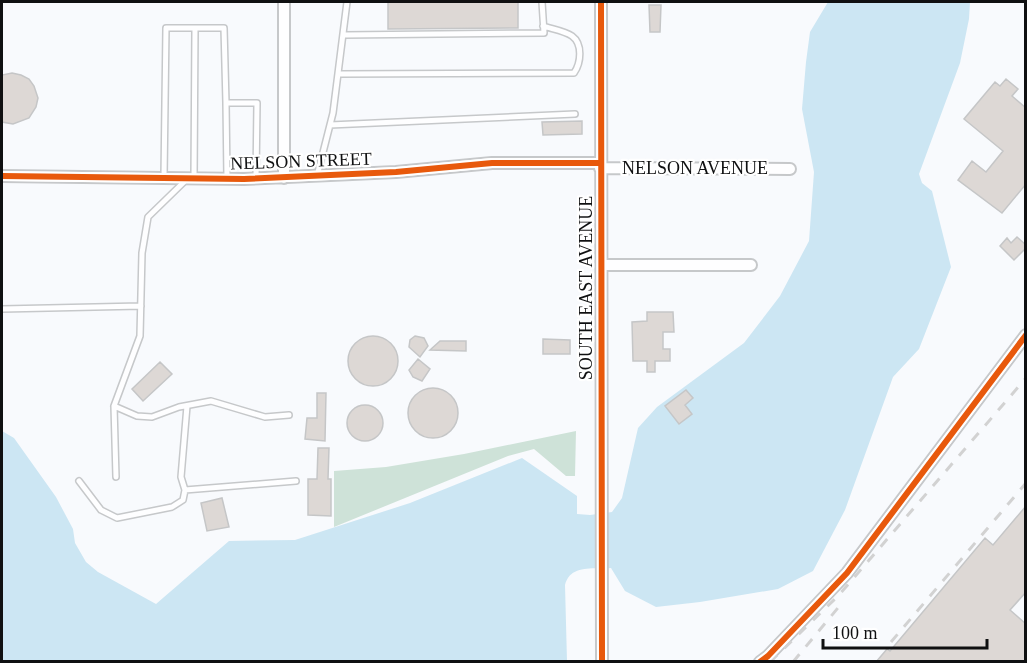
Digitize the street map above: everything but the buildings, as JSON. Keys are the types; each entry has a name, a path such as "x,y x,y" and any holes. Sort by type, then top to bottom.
{"street":[{"path":"284,2 284,178"},
{"name":"SOUTH EAST AVENUE","path":"601,2 602,662"},
{"name":"NELSON STREET","path":"2,176 256,179 396,172 492,163 600,166"},
{"name":"NELSON AVENUE","path":"600,166 790,169"},
{"path":"602,265 751,265"},
{"path":"760,662 847,573 1026,335"}],"lane":[{"path":"317,176 330,125 339,74 347,2"},
{"path":"344,35 544,33 542,2"},
{"path":"339,74 574,73 580,57 578,43 572,36 543,26"},
{"path":"164,178 166,28 224,28 226,179"},
{"path":"116,477 114,406 140,336 142,253 148,217 191,178 195,28"},
{"path":"226,103 257,103 256,179"},
{"path":"330,125 575,114"},
{"path":"2,309 141,306"},
{"path":"114,406 136,416 152,417 211,401 265,417 289,415"},
{"path":"79,481 101,510 117,518 172,507 183,500 185,490 181,477 187,406"},
{"path":"185,490 296,481"}],"green space":[{"path":"576,431 575,476 566,476 534,449 508,456 334,527 334,471 386,467"}],"water":[{"path":"828,2 970,2 960,63 919,174 922,183 932,191 951,267 919,349 893,377 845,510 813,571 778,589 656,607 625,591 611,568 590,568 577,571 568,578 565,585 567,661 2,662 2,431 14,438 56,497 73,529 75,543 86,562 98,572 156,604 229,541 295,540 410,503 522,458 577,496 577,514 612,512 622,498 638,428 657,407 744,343 780,296 809,241 814,172 802,109 810,32"}],"railway":[{"path":"770,662 839,595 1026,378"},
{"path":"891,642 1026,483"},
{"path":"793,662 842,603"}],"cycle path":[{"path":"601,2 602,662"},
{"path":"2,176 244,179 396,172 492,163 600,163"},
{"path":"760,662 847,573 1026,335"}]}
